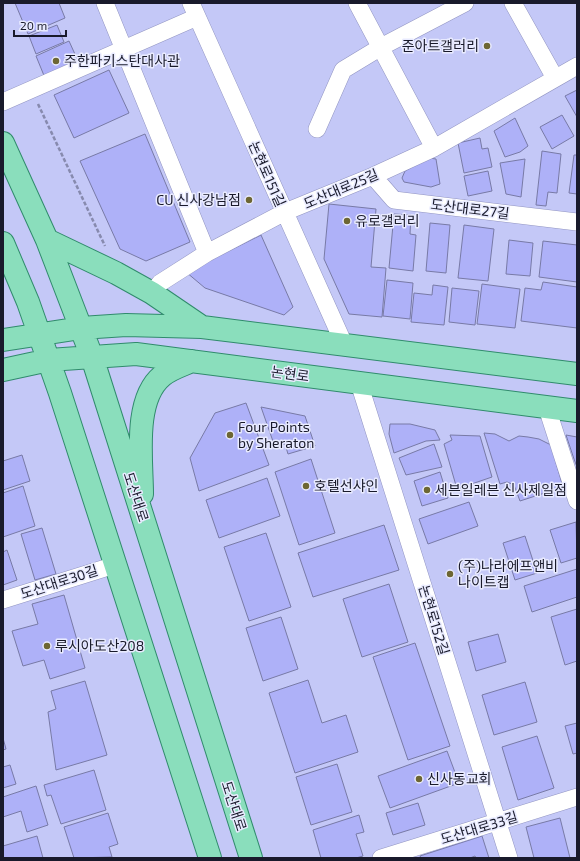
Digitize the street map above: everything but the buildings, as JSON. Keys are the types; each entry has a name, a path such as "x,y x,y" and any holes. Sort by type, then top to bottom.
{"main road":[{"name":"도산대로","path":"3,142 47,240 92,357 251,858"},
{"path":"47,240 116,273 152,293 202,327"},
{"path":"3,243 49,360 210,858"},
{"path":"3,340 39,333 126,325 202,327 577,374"},
{"name":"논현로","path":"3,370 49,360 136,354 577,411"},
{"path":"143,518 142,416 152,385 163,375 192,361"}],"street":[{"path":"105,3 125,48 207,253"},
{"path":"357,3 434,148"},
{"path":"317,130 344,70 381,47 465,3"},
{"path":"513,3 555,78"},
{"path":"3,102 125,48 194,10"},
{"name":"논현로151길","path":"194,10 344,344"},
{"name":"도산대로25길","path":"152,293 160,283 207,253 285,212 373,176 434,148 577,66"},
{"name":"도산대로27길","path":"373,176 394,200 577,222"},
{"name":"논현로152길","path":"359,383 509,858"},
{"path":"548,408 577,501"},
{"name":"도산대로30길","path":"3,600 114,564"},
{"name":"도산대로33길","path":"381,858 577,797"}],"path":[{"path":"36,100 105,245 110,250"}],"place":[{"name":"준아트갤러리","path":"487,46"},
{"name":"주한파키스탄대사관","path":"56,61"},
{"name":"CU 신사강남점","path":"249,200"},
{"name":"유로갤러리","path":"347,221"},
{"name":"Four Points by Sheraton","path":"230,435"},
{"name":"호텔선샤인","path":"306,486"},
{"name":"세븐일레븐 신사제일점","path":"427,490"},
{"name":"(주)나라에프앤비 나이트캡","path":"450,574"},
{"name":"루시아도산208","path":"47,646"},
{"name":"신사동교회","path":"419,779"}]}
